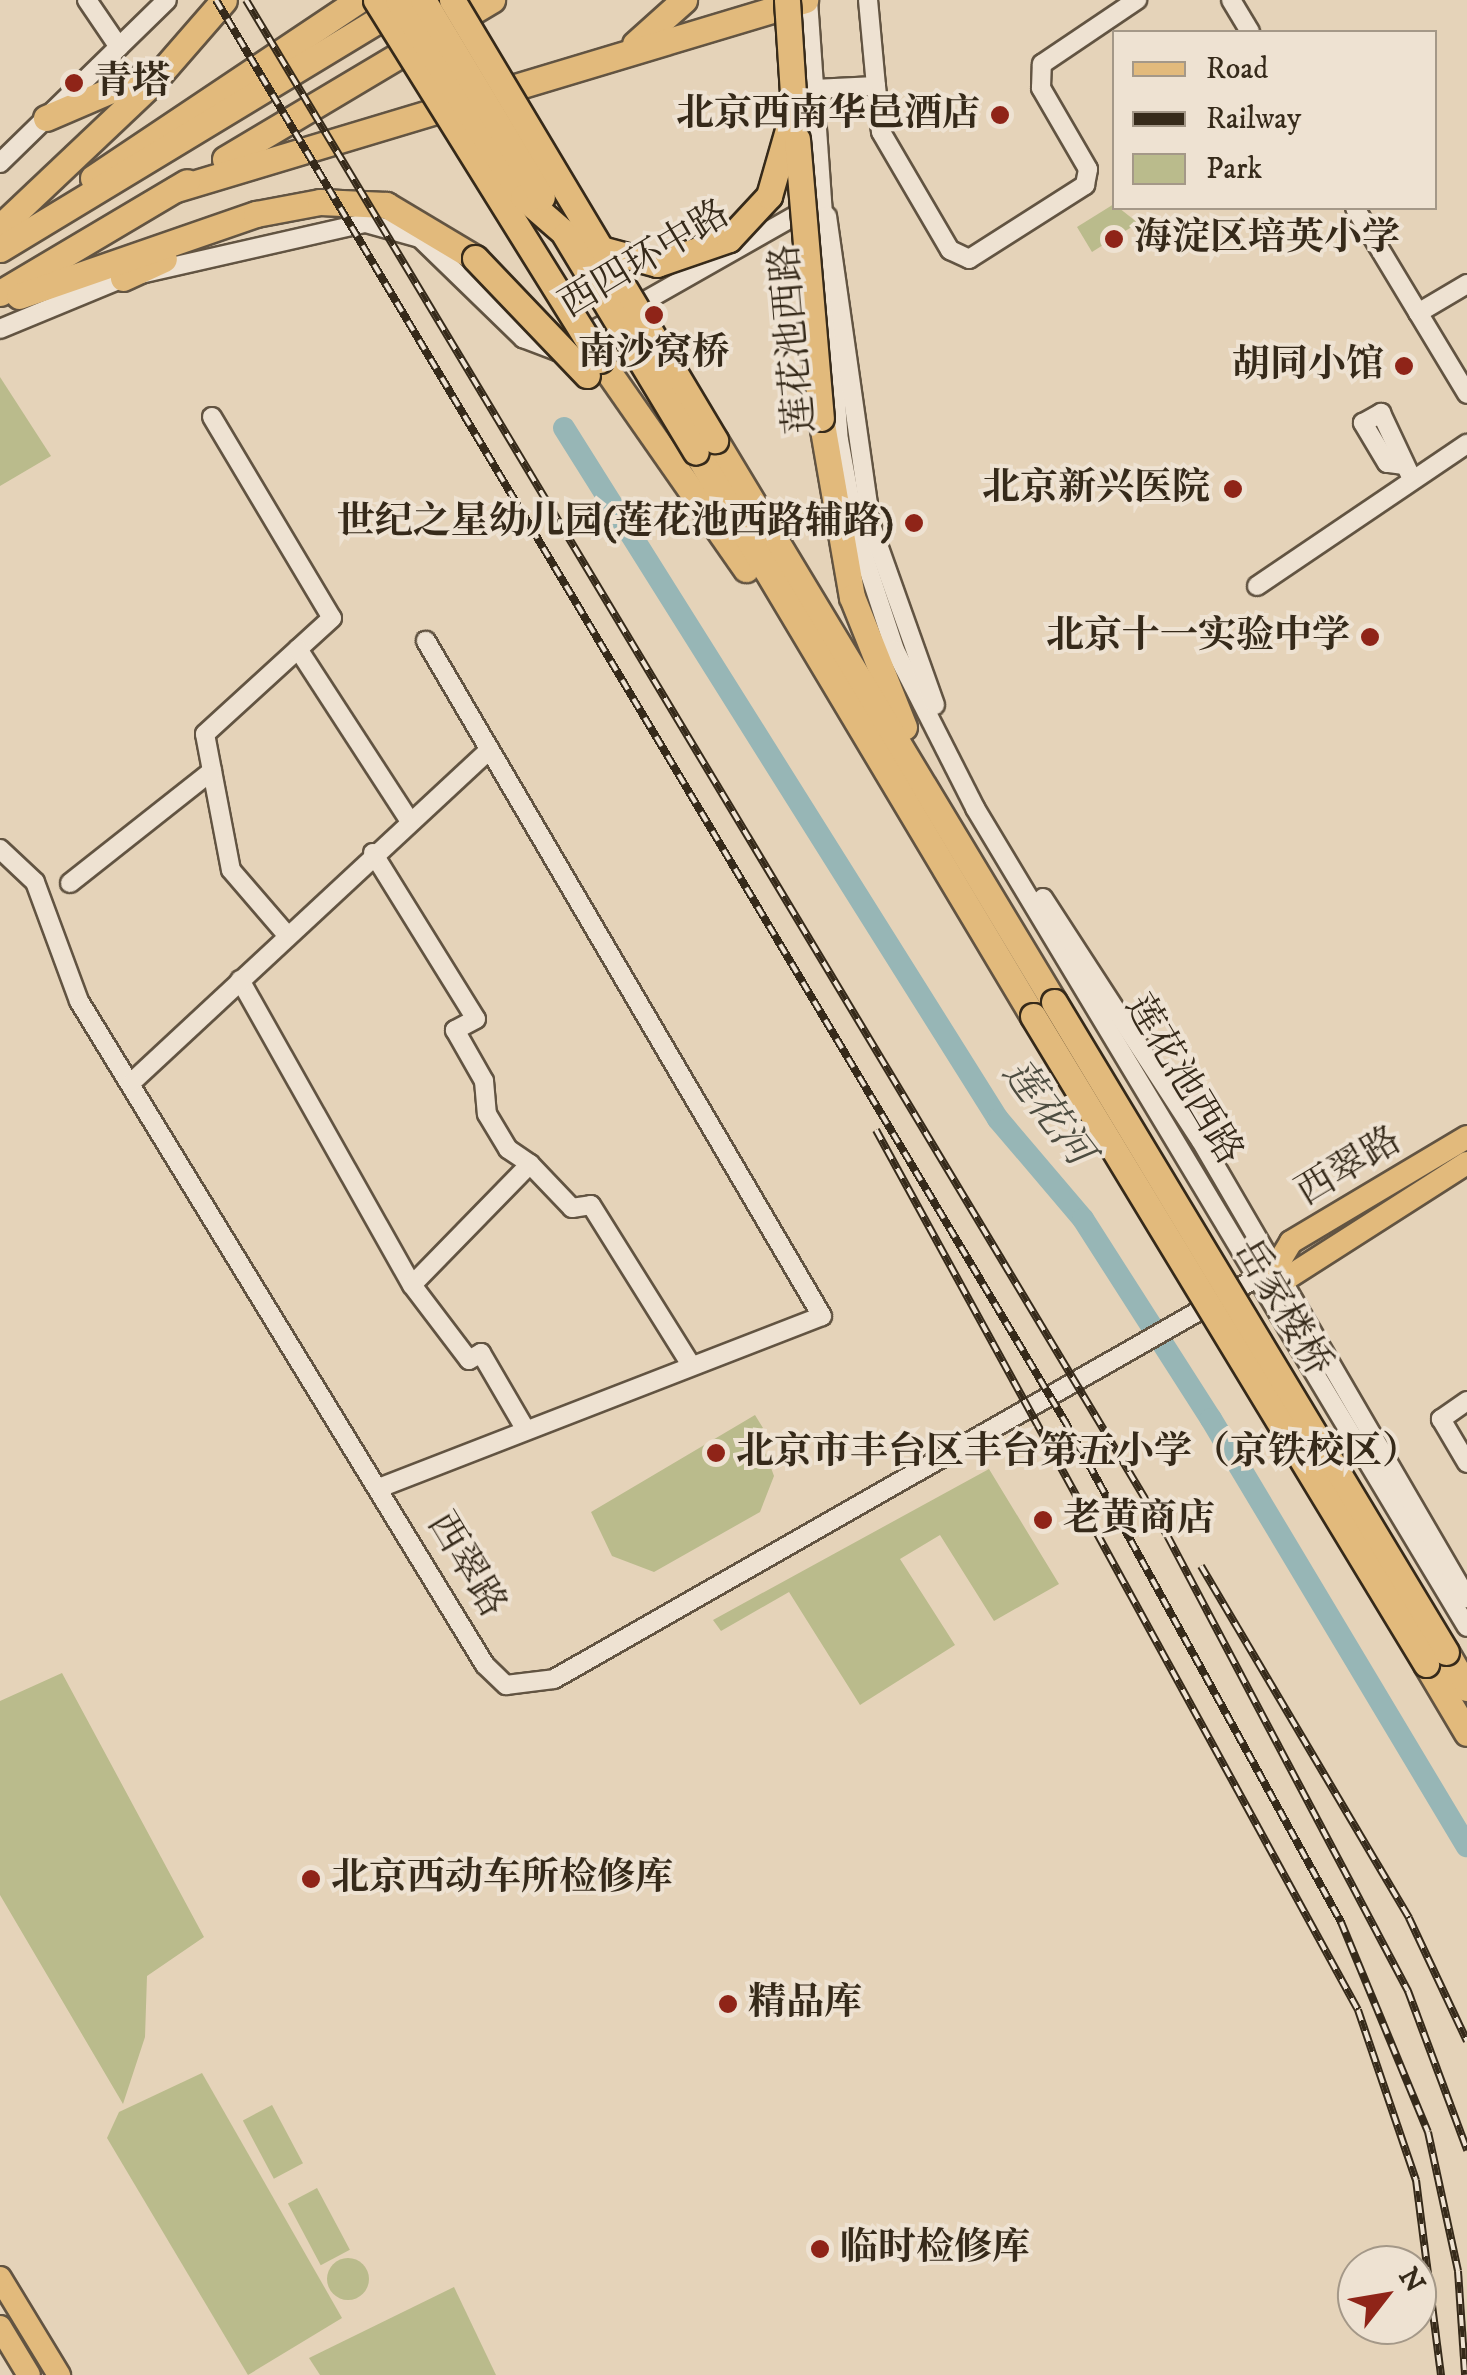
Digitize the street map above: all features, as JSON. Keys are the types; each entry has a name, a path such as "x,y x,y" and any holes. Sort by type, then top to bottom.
{"highway":[{"path":"0,226 188,47 224,0"},
{"path":"29,232 143,137 358,0"},
{"path":"376,0 594,367"},
{"path":"398,0 523,197 604,256 658,264 729,240 769,196 794,109"},
{"path":"0,250 412,0"},
{"path":"423,0 946,823 1043,1009"},
{"path":"452,0 706,446 828,687"},
{"path":"0,294 492,0"},
{"path":"604,61 684,0"},
{"path":"787,0 821,418 852,597 946,823"},
{"path":"176,189 807,0"},
{"path":"46,118 146,77 188,47"},
{"path":"0,304 256,214 320,202 386,205 475,258 594,367 659,446 828,687 1043,1009"},
{"path":"123,278 256,214"},
{"name":"岳家楼桥","path":"1043,1009 1436,1658"},
{"path":"1436,1658 1467,1688"},
{"path":"1436,1658 1467,1733"}],"main road":[{"name":"西翠路","path":"1274,1277 1290,1242 1467,1137"},
{"name":"西翠路","path":"1274,1277 1467,1163"},
{"path":"0,2278 59,2375"},
{"path":"0,2326 29,2375"}],"street":[{"path":"87,0 119,47"},
{"path":"0,163 167,0"},
{"path":"807,0 822,201"},
{"path":"868,0 881,132 950,250 969,259 1085,185 1088,169 1041,88 1042,64 1137,0"},
{"path":"1230,0 1249,30"},
{"path":"814,89 876,86"},
{"name":"西四环中路","path":"0,328 123,278 324,227 386,225 437,250 523,338 557,351 822,201"},
{"name":"莲花池西路","path":"822,201 836,238 872,526 927,688 1025,869 1467,1598"},
{"path":"1356,210 1467,394"},
{"path":"1418,313 1467,284"},
{"path":"212,417 332,618 206,734 231,870 287,934"},
{"path":"1258,586 1408,472 1467,444"},
{"path":"380,1488 524,1426 822,1316 426,641"},
{"path":"298,649 409,820"},
{"path":"132,1082 373,853 490,750"},
{"path":"70,883 212,770"},
{"name":"西翠路","path":"0,848 35,882 72,986 484,1665 506,1685 533,1687 1274,1277"},
{"path":"373,853 476,1019 455,1030 484,1081 495,1128 572,1208 592,1205 691,1365"},
{"path":"240,980 412,1285 469,1360 481,1353 524,1426"},
{"path":"412,1285 530,1164"},
{"name":"莲花池西路","path":"1274,1277 1467,1627"},
{"path":"1467,1402 1441,1418 1467,1463"}],"green space":[{"path":"1112,205 1112,210 1122,210 1138,223 1092,252 1077,227"},
{"path":"0,377 51,456 0,486"},
{"path":"755,1415 763,1428 742,1440 766,1454 774,1476 760,1512 654,1572 612,1556 591,1512"},
{"path":"989,1469 1059,1584 994,1621 940,1535 900,1559 955,1645 860,1705 789,1592 721,1631 713,1620"},
{"path":"62,1673 204,1937 147,1976 145,2037 123,2104 0,1895 0,1701"},
{"path":"202,2073 342,2318 248,2375 107,2138 119,2112"},
{"path":"272,2105 303,2163 274,2179 243,2120"},
{"path":"317,2188 350,2250 321,2265 288,2203"},
{"path":"348,2258 363,2264 369,2279 363,2294 348,2300 333,2294 327,2279 333,2264"},
{"path":"454,2287 496,2375 320,2375 309,2358"}],"waterway":[{"name":"莲花河","path":"564,428 998,1119 1083,1219 1211,1419 1467,1846"}],"railway":[{"path":"216,0 1067,1425 1341,1922 1428,2132 1458,2271 1465,2375"},
{"path":"246,0 1168,1537 1408,1991 1467,2150"},
{"path":"876,1130 1358,2010 1416,2180 1441,2375"},
{"path":"1201,1566 1409,1918 1467,2041"}],"place":[{"name":"青塔","path":"74,83"},
{"name":"北京西南华邑酒店","path":"1000,115"},
{"name":"海淀区培英小学","path":"1114,239"},
{"name":"南沙窝桥","path":"654,315"},
{"name":"胡同小馆","path":"1404,366"},
{"name":"北京新兴医院","path":"1233,489"},
{"name":"世纪之星幼儿园(莲花池西路辅路)","path":"914,523"},
{"name":"北京十一实验中学","path":"1370,637"},
{"name":"北京市丰台区丰台第五小学（京铁校区）","path":"716,1453"},
{"name":"老黄商店","path":"1043,1520"},
{"name":"北京西动车所检修库","path":"311,1879"},
{"name":"精品库","path":"728,2004"},
{"name":"临时检修库","path":"820,2249"}]}
